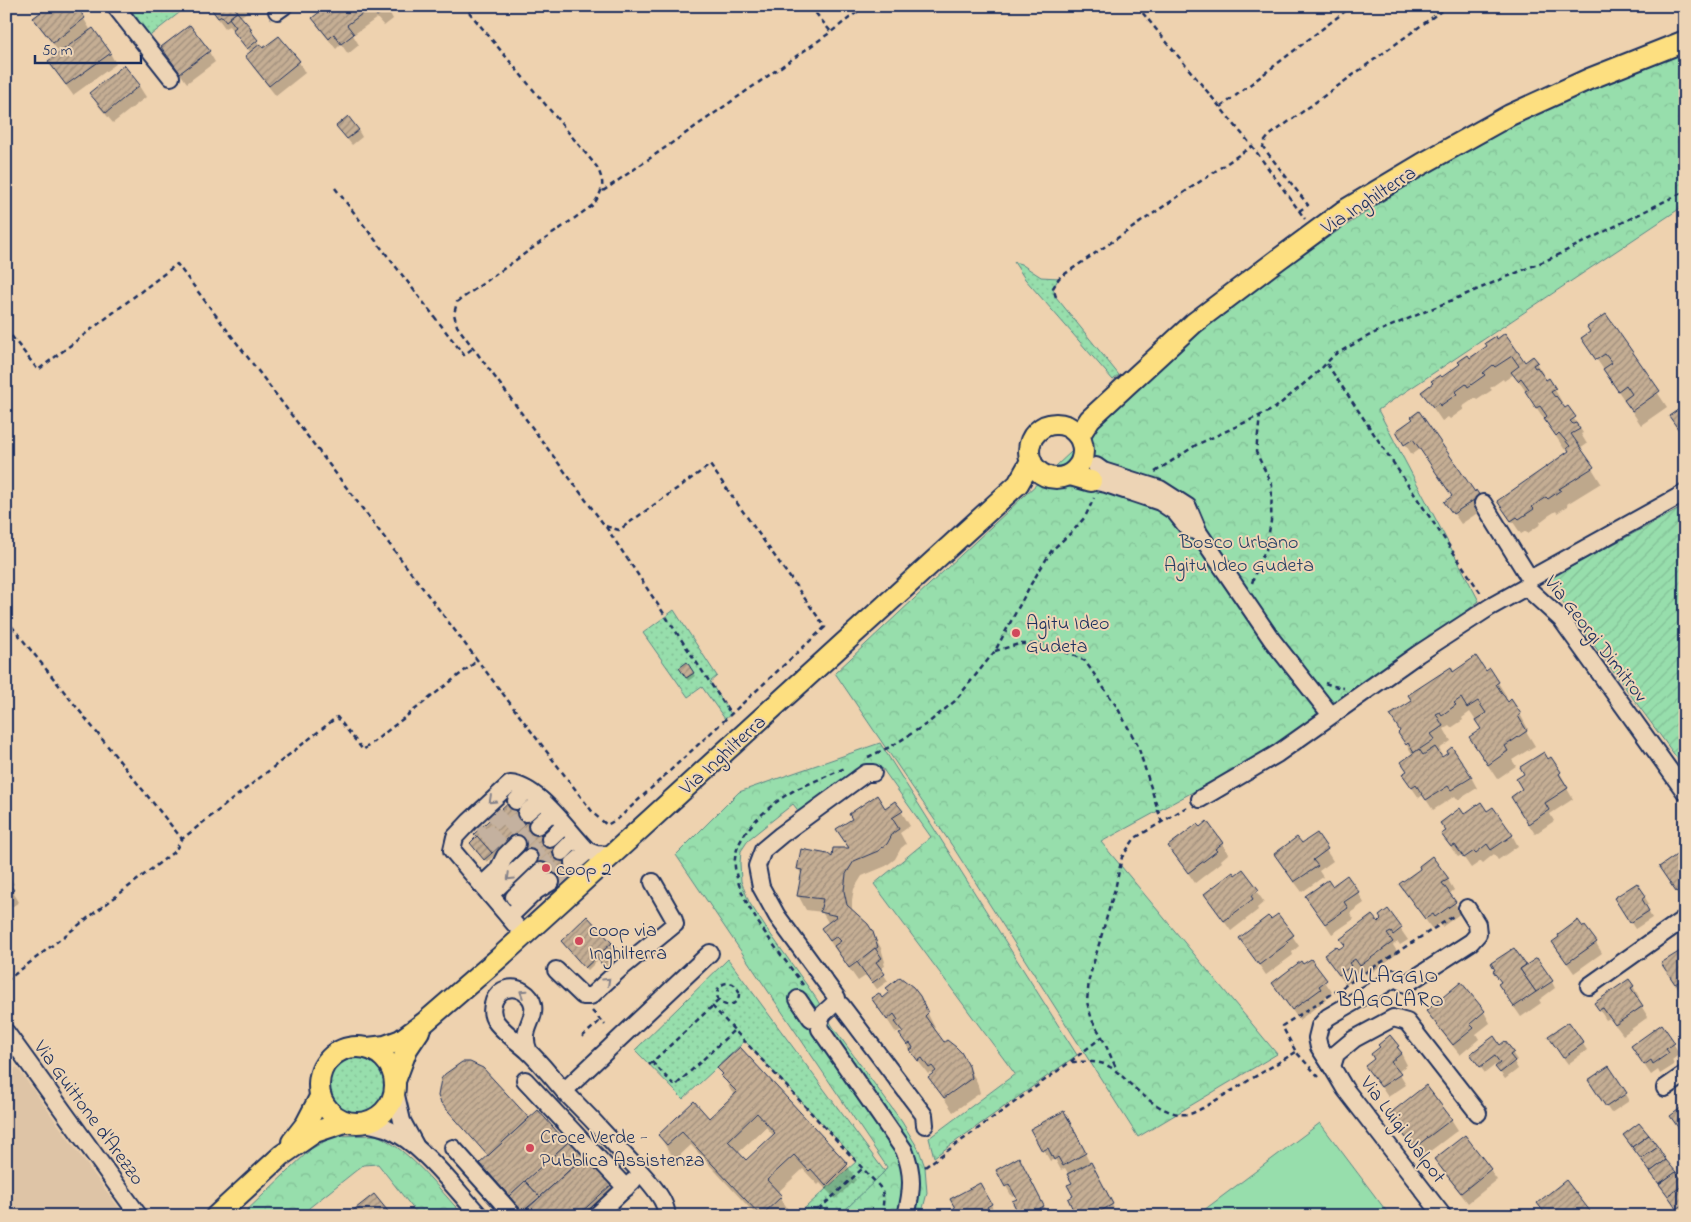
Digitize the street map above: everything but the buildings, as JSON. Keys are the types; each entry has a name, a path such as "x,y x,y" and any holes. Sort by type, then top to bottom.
{"main road":[{"name":"Via Inghilterra","path":"282,1155 306,1124 320,1096 319,1076 323,1066 330,1058 347,1048 385,1046 401,1040 424,1023 524,935 1018,484 1037,468 1052,478 1070,475 1077,469 1081,461 1086,458 1090,419 1194,323 1346,210 1422,164 1510,115 1589,79 1685,41"},
{"path":"1037,468 1029,452 1030,442 1035,434 1049,425 1057,424 1086,458"},
{"name":"Via Inghilterra","path":"216,1216 282,1155 315,1132 345,1122 366,1123 376,1119 385,1112 392,1102 407,1049 424,1023"},
{"path":"368,1048 378,1053 386,1061 392,1070 395,1086"},
{"path":"320,1096 325,1108 345,1122"}],"street":[{"path":"115,6 171,77"},
{"path":"1086,458 1103,470 1160,489 1188,507 1199,534 1272,640 1331,715"},
{"name":"Via Georgi Dimitrov","path":"1685,493 1528,583 1561,619 1685,792"},
{"path":"1200,799 1277,754 1418,654 1528,583 1483,503"},
{"path":"869,766 866,773 763,850 757,866 761,887 776,916 837,998 836,1002 823,1014 819,1023 820,1029 904,1150 910,1163 912,1182 906,1216"},
{"path":"524,935 452,850 455,837 510,784 518,785 523,802 541,800 588,851 596,854 612,854"},
{"path":"538,826 552,812"},
{"path":"550,839 564,826"},
{"path":"576,839 567,858 588,851"},
{"path":"486,890 498,870 502,851 517,844"},
{"path":"486,890 529,858"},
{"path":"505,913 546,877"},
{"path":"556,970 583,996 591,996 620,969 675,924 653,882"},
{"name":"Via Luigi Walpot","path":"1443,1216 1345,1089 1320,1047 1317,1038 1320,1026 1328,1016 1394,978 1406,984 1471,942 1478,934 1477,924 1467,908"},
{"path":"1589,986 1685,918"},
{"path":"564,1091 710,953"},
{"path":"803,995 812,1018 819,1023"},
{"path":"836,1002 846,1009 924,1115 925,1125"},
{"path":"1332,1067 1336,1054 1354,1039 1393,1018 1407,1022 1478,1113"},
{"name":"Via Guittone d'Arezzo","path":"6,1032 139,1216"},
{"path":"529,1052 564,1091 592,1118 658,1193 666,1205 667,1216"},
{"path":"1665,1088 1685,1074"},
{"path":"525,1080 626,1188"},
{"path":"395,1086 402,1121 418,1150"},
{"path":"366,1123 389,1130 418,1150 480,1216"},
{"path":"453,1148 514,1216"},
{"path":"596,1216 641,1174"}],"path":[{"path":"464,6 597,167 603,179 602,192"},
{"path":"810,6 831,32"},
{"path":"731,714 605,526 457,326 454,314 457,302 593,205 602,192 831,32 865,6"},
{"path":"1137,6 1252,146 1306,221"},
{"path":"1220,108 1352,6"},
{"path":"1299,211 1308,205 1263,147 1265,141 1269,136 1448,6"},
{"path":"1056,297 1053,288 1059,278 1252,146"},
{"path":"335,188 464,354 474,348"},
{"path":"1149,476 1196,446 1274,409 1334,356 1372,334 1554,257 1685,191"},
{"path":"6,329 38,370 177,264 594,814 607,824 619,818 825,627 710,465 618,530 605,526"},
{"path":"1326,364 1490,607"},
{"path":"1252,585 1252,578 1266,550 1271,521 1272,485 1256,452 1260,416"},
{"path":"869,766 892,746 928,723 955,700 995,651 1031,584 1052,550 1074,531 1085,517 1086,458"},
{"path":"6,619 182,839"},
{"path":"995,651 1019,644 1042,644 1084,661 1117,707 1138,746 1162,823"},
{"path":"6,981 175,851 182,839 337,718 363,750 477,661"},
{"path":"1317,680 1332,686 1347,688"},
{"path":"803,995 740,889 735,866 738,847 745,832 768,808 794,791 847,767"},
{"path":"1118,1072 1092,1020 1087,1002 1089,979 1116,885 1122,857 1135,838 1200,799"},
{"path":"1282,1026 1467,908"},
{"path":"731,984 737,988 738,995 732,1004 725,1004 719,1000 718,990 722,985 731,984"},
{"path":"649,1065 719,1000"},
{"path":"712,1006 863,1168 883,1192 884,1199 880,1216"},
{"path":"582,1038 601,1020"},
{"path":"652,1062 676,1086 734,1030"},
{"path":"925,1167 1102,1037"},
{"path":"1070,1062 1094,1062 1108,1065 1162,1108 1174,1113 1189,1114 1203,1108 1296,1052"},
{"path":"812,1216 863,1168"}],"shaded area":[{"path":"17,1067 125,1216 6,1216 6,1076"}],"green space":[{"path":"131,6 188,6 147,38 125,11"},
{"name":"Bosco Urbano Agitu Ideo Gudeta","path":"1685,51 1685,205 1378,410 1479,601 1347,708 1101,842 1277,1054 1138,1137 953,847 835,673 1198,333 1282,268 1427,172 1516,124 1593,87"},
{"path":"1014,262 1021,264 1041,277 1059,278 1053,288 1056,297 1119,375 1113,380 1025,279"},
{"path":"1685,506 1685,769 1546,580"},
{"path":"674,610 717,676 710,682 731,714 725,719 702,687 688,697 643,633"},
{"path":"880,743 1077,1055 934,1157 929,1138 1015,1074 874,884 931,837 882,768 866,773 804,818 793,804 749,839 741,851 741,881 749,902 764,925 816,998 833,1027 902,1122 919,1150 925,1167 927,1193 921,1216 839,1216 887,1167 676,855 739,792"},
{"path":"728,959 885,1172 839,1216 796,1216 857,1161 745,1041 683,1099 635,1050"},
{"path":"357,1055 368,1057 381,1068 386,1084 384,1095 373,1108 357,1113 346,1111 333,1100 328,1084 330,1073 341,1060"},
{"path":"1320,1123 1390,1216 1196,1216"},
{"path":"377,1135 390,1142 413,1160 464,1216 419,1216 378,1164 363,1165 309,1208 302,1216 241,1216 311,1149 334,1136"}],"tunnel":[{"path":"494,841 485,829 516,801"},
{"path":"499,846 494,841 526,813"},
{"path":"517,844 537,826"},
{"path":"529,858 550,839"},
{"path":"541,871 562,852"},
{"path":"551,882 573,864"}],"place":[{"name":"Agitu Ideo Gudeta","path":"1016,633"},
{"name":"coop 2","path":"546,868"},
{"name":"coop via Inghilterra","path":"579,941"},
{"name":"Croce Verde - Pubblica Assistenza","path":"530,1148"}],"district":[{"name":"VILLAGGIO BAGOLARO","path":"1391,987"}]}
